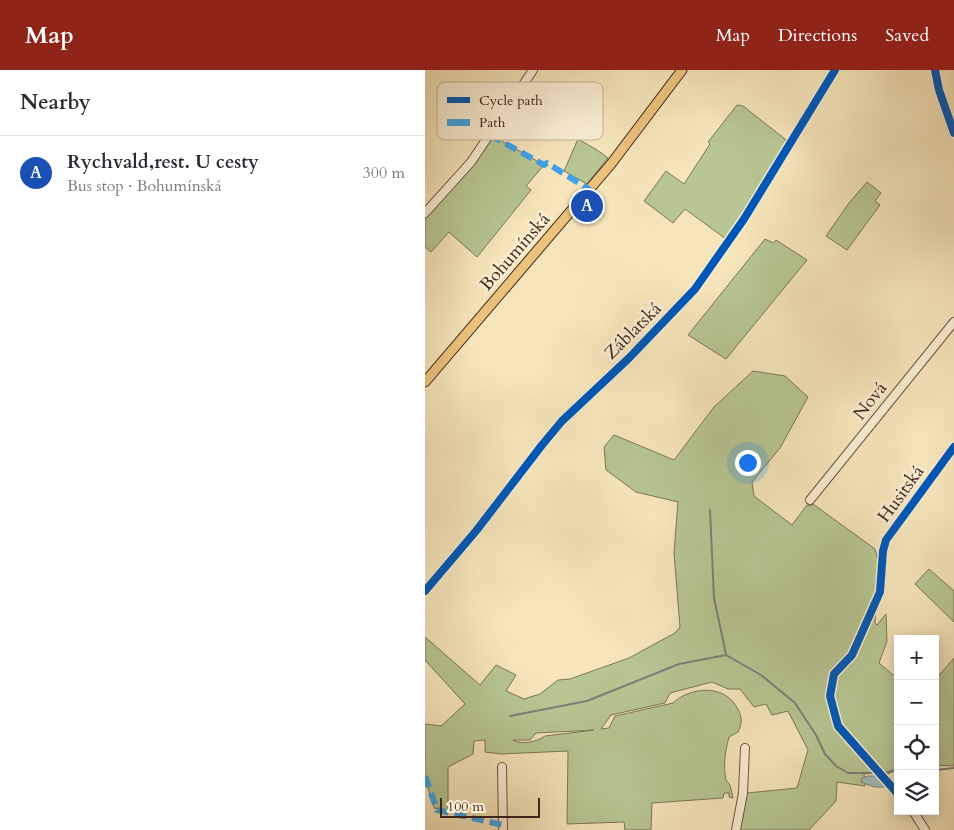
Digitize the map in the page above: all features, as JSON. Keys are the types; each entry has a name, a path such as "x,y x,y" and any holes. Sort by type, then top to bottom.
{"main road":[{"name":"Bohumínská","path":"425,382 611,164 682,70"}],"street":[{"path":"525,82 533,70"},
{"name":"Záblatská","path":"425,591 562,421 629,358 695,289 744,219 835,70"},
{"path":"935,70 939,90 954,133"},
{"path":"425,213 471,162 486,140"},
{"name":"Nová","path":"810,500 954,322"},
{"name":"Husitská","path":"880,592 883,551 886,540 954,448"},
{"path":"736,830 743,793 745,748"},
{"path":"502,767 503,830"},
{"path":"880,773 894,789"},
{"path":"916,815 925,830"}],"green space":[{"path":"737,105 743,106 785,139 786,143 752,201 726,239 685,209 673,223 644,201 666,171 684,184 710,144 708,142"},
{"path":"490,140 500,140 544,165 526,186 531,190 477,257 449,232 431,252 425,247 425,219 475,162"},
{"path":"578,140 608,158 587,184 564,171"},
{"path":"867,182 881,193 875,201 880,205 847,250 826,236 849,203"},
{"path":"765,239 773,243 776,240 807,260 726,359 688,335"},
{"path":"753,371 785,376 808,397 780,448 752,482 754,496 792,525 807,505 811,506 813,504 875,549 878,560 875,623 877,625 886,614 887,641 879,663 894,676 894,771 888,774 864,774 865,786 837,782 836,801 809,830 740,830 747,793 797,788 808,750 788,711 772,715 766,704 754,707 740,689 728,689 712,682 670,693 665,703 611,715 601,729 609,728 615,716 673,703 697,691 715,691 723,694 736,706 740,712 741,719 738,732 729,737 726,748 726,780 730,785 733,798 729,797 729,793 724,793 723,798 652,803 651,830 625,830 624,822 567,824 568,751 501,754 485,752 485,740 474,741 473,754 448,767 448,811 434,808 425,777 425,724 441,726 465,704 425,660 425,637 480,685 496,665 516,675 506,691 524,699 540,694 558,680 570,679 629,658 675,633 680,627 674,553 678,502 636,492 606,470 604,447 614,435 674,460 714,407","holes":["594,730 545,736 529,742 513,740 530,740 536,733"]},
{"path":"929,569 954,591 954,622 915,584"},
{"path":"954,658 954,766 939,765 939,675"}],"water":[{"path":"878,776 888,787 874,787 861,782 862,778"}],"waterway":[{"path":"710,510 714,598 726,654"},
{"path":"510,716 587,701 679,664 726,655 761,675 795,703 816,735 825,754 836,766 848,773 879,773"},
{"path":"939,770 954,768"},
{"path":"883,773 894,771"}],"marked path":[{"path":"499,140 544,165 547,163 590,190"},
{"path":"425,776 437,810 503,825"}],"cycle path":[{"path":"425,591 476,531 562,421 629,358 695,289 744,219 835,70"},
{"path":"935,70 939,90 954,133"},
{"path":"894,789 838,726 830,696 834,674 852,655 880,592 883,551 886,540 954,447"}],"place":[{"name":"Rychvald,rest. U cesty","path":"587,206"}]}
